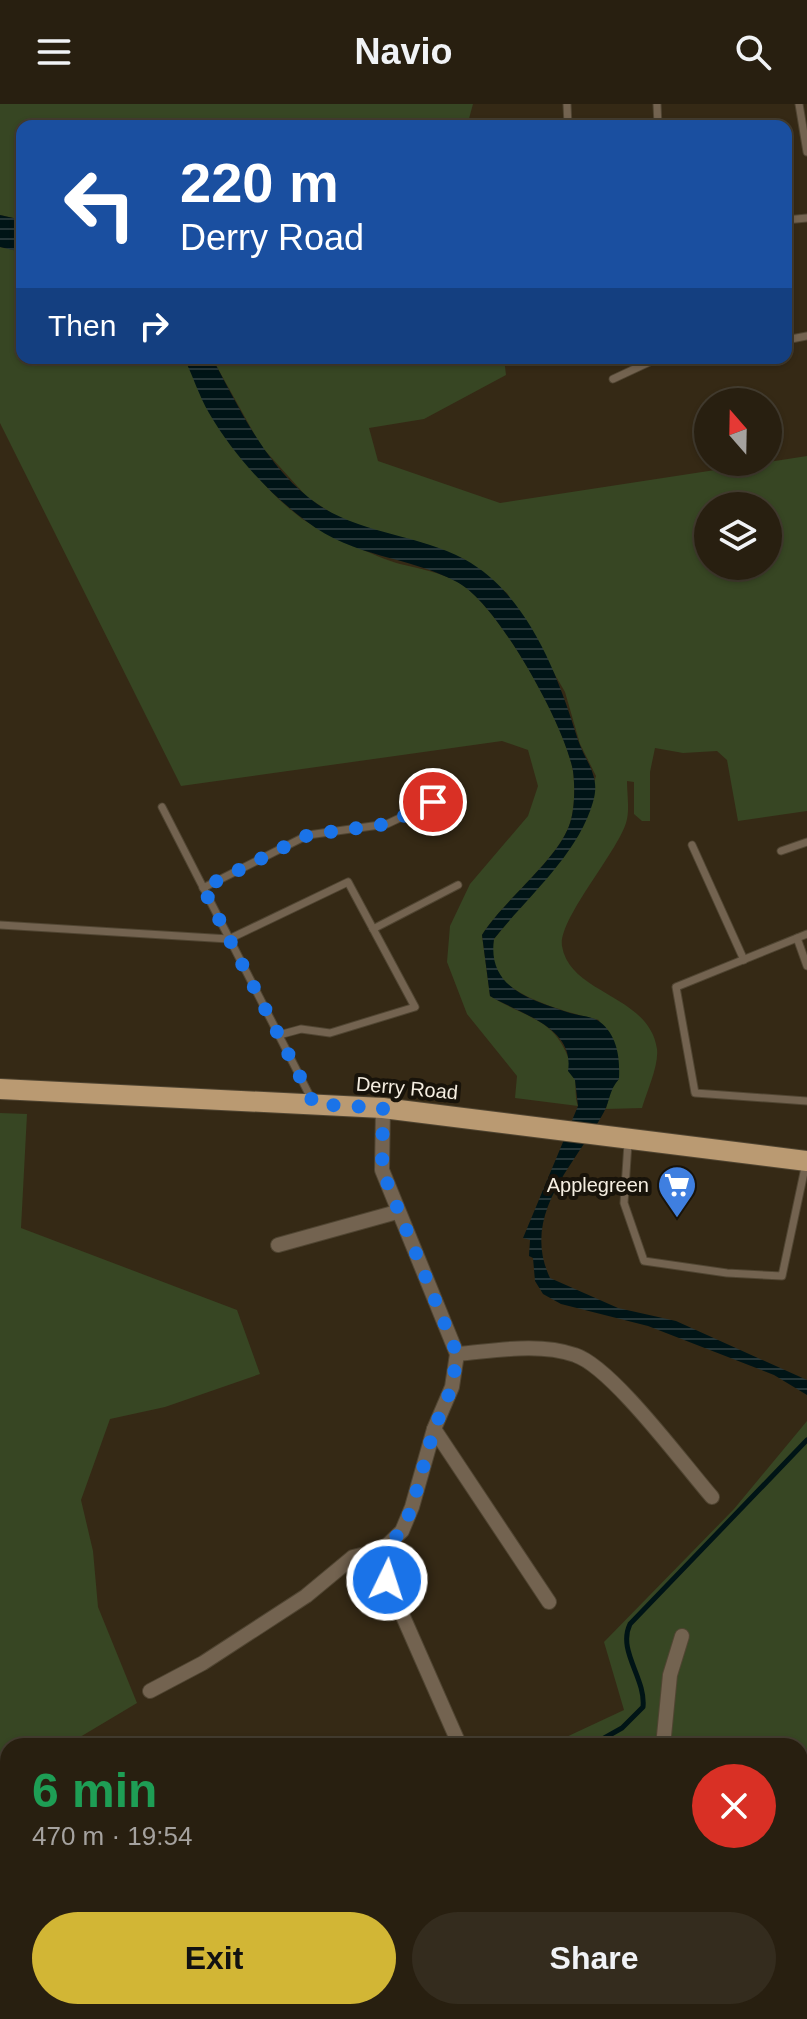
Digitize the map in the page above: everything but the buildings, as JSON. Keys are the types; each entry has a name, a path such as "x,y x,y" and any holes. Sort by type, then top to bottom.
{"main road":[{"name":"Derry Road","path":"0,1089 383,1108 607,1133 807,1161"}],"street":[{"path":"150,1691 203,1663 306,1596 353,1557 382,1550 402,1531 412,1507 434,1429 452,1387 457,1354 382,1170 383,1108"},
{"path":"278,1245 397,1212"},
{"path":"457,1354 541,1348 576,1355 621,1392 712,1497"},
{"path":"434,1429 549,1602"},
{"path":"382,1550 387,1580 456,1738"},
{"path":"664,1738 670,1675 682,1636"}],"lane":[{"path":"799,104 807,152"},
{"path":"613,379 645,364"},
{"path":"203,888 308,835 387,824 457,791"},
{"path":"162,807 314,1104"},
{"path":"781,851 807,842"},
{"path":"692,845 744,960"},
{"path":"0,925 229,939 348,882 415,1007 330,1033 301,1029 279,1035"},
{"path":"373,929 458,885"},
{"path":"807,934 676,987 695,1093 807,1101"},
{"path":"797,938 807,966"},
{"path":"629,1136 624,1203 644,1261 727,1273 782,1276 807,1161"}],"green space":[{"path":"0,104 473,104 469,120 16,120 16,219 0,215"},
{"path":"0,247 16,251 16,364 187,364 233,445 281,502 309,523 349,544 458,582 492,614 528,668 558,726 573,771 574,798 569,826 553,853 482,935 490,996 543,1024 560,1042 574,1074 578,1106 515,1098 517,1076 467,1014 447,962 450,926 470,884 528,816 538,786 528,750 502,741 181,786 0,423"},
{"path":"215,364 505,364 506,375 424,419 369,428 378,461 500,503 694,473 694,476 782,476 782,460 807,456 807,811 738,821 727,760 717,751 683,753 655,748 650,772 650,821 642,821 634,814 634,782 627,781 626,823 563,935 562,946 568,962 579,975 626,1005 651,1031 657,1055 642,1108 606,1109 611,1088 619,1079 599,1020 528,997 504,981 493,963 494,939 577,837 596,776 580,744 565,692 507,593 464,559 425,544 345,522 307,497 261,446"},
{"path":"0,1113 27,1114 21,1228 237,1310 260,1374 165,1407 110,1419 81,1500 93,1551 98,1607 137,1703 78,1738 0,1738"},
{"path":"807,1421 807,1738 564,1738 624,1710 604,1642 734,1509"}],"shaded area":[{"path":"0,215 16,219 16,251 0,247"},
{"path":"187,364 215,364 265,450 308,497 345,519 425,543 464,559 506,593 538,638 592,770 595,793 586,821 564,858 494,939 494,956 497,969 515,990 541,1003 600,1022 614,1041 619,1071 619,1079 604,1112 566,1171 546,1211 542,1233 543,1255 550,1278 618,1308 676,1321 807,1380 807,1395 774,1375 648,1326 561,1304 543,1294 535,1281 533,1258 529,1256 530,1240 523,1238 578,1106 575,1080 568,1071 568,1056 563,1043 554,1033 530,1016 490,996 482,935 542,867 569,826 574,784 567,751 544,697 510,639 473,594 438,573 344,543 306,521 240,458 205,406"}],"waterway":[{"path":"604,1738 622,1728 643,1707 643,1696 627,1644 630,1624 807,1440"}],"place":[{"name":"Applegreen","path":"677,1219"}],"route":[{"path":"387,1580 382,1550 402,1531 419,1487 434,1429 452,1387 457,1354 452,1335 406,1234 382,1170 383,1108 314,1104 203,888 248,868 308,835 387,824 433,802"}]}
